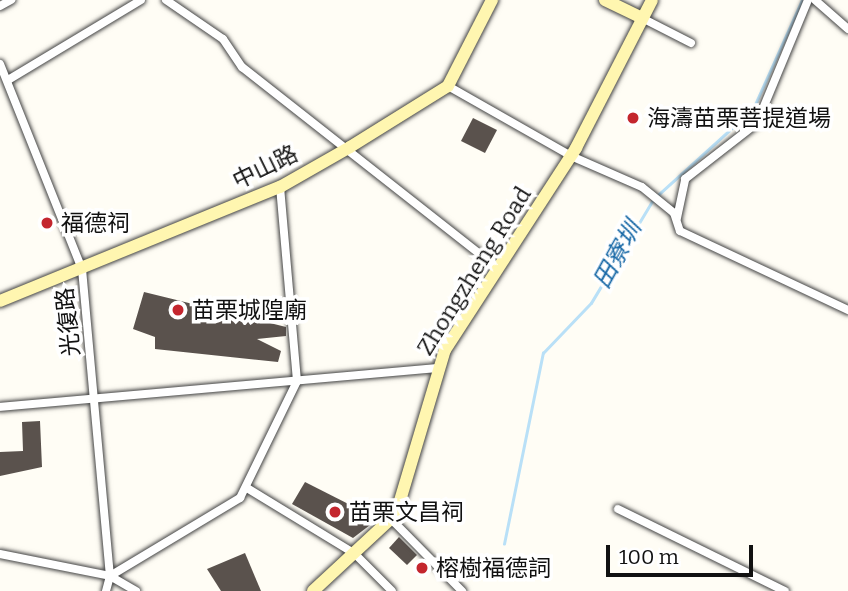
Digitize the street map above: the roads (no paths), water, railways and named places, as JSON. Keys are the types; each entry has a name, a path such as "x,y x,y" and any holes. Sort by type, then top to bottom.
{"street":[{"path":"0,6 11,0"},
{"path":"8,80 141,0"},
{"path":"166,0 223,39 242,67 350,147 499,269"},
{"path":"492,0 447,86 571,156 642,187 675,215 680,231 848,310"},
{"path":"605,0 691,43"},
{"name":"Zhongzheng Road","path":"392,520 436,368 571,156 652,0"},
{"path":"675,215 685,179 757,123 808,0"},
{"path":"815,0 848,29"},
{"name":"光復路","path":"0,64 82,269 110,576 106,591"},
{"name":"中山路","path":"0,302 280,187 447,86"},
{"path":"110,576 247,488 297,381 280,187"},
{"path":"0,407 436,368"},
{"path":"247,488 355,554 392,591"},
{"path":"618,509 785,591"},
{"path":"313,591 392,520 462,591"},
{"path":"0,554 110,576 136,591"}],"waterway":[{"name":"田寮圳","path":"658,195 753,109 802,0"},
{"name":"田寮圳","path":"504,544 543,353 591,303 653,200"}],"place":[{"name":"海濤苗栗菩提道場","path":"633,118"},
{"name":"福德祠","path":"47,223"},
{"name":"苗栗城隍廟","path":"178,310"},
{"name":"苗栗文昌祠","path":"335,512"},
{"name":"榕樹福德詞","path":"422,568"}]}
